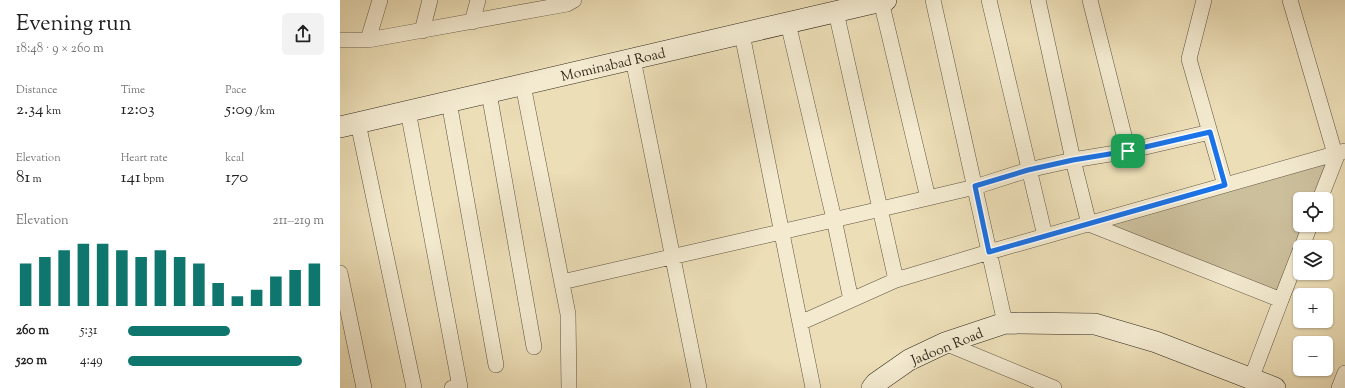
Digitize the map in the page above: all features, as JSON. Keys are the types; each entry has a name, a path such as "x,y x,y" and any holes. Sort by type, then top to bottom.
{"main road":[{"name":"Mominabad Road","path":"349,125 836,12 861,3 884,1"},
{"name":"Jadoon Road","path":"872,388 876,383 909,360 945,343 1005,323 1095,324 1156,342 1275,388"}],"street":[{"path":"368,40 380,0"},
{"path":"422,31 430,0"},
{"path":"472,22 478,0"},
{"path":"340,40 368,40 422,31 472,22 523,6 567,4 574,0"},
{"path":"934,0 1005,323"},
{"path":"989,0 1028,170 1045,236"},
{"path":"1038,0 1073,160 1089,224"},
{"path":"1090,0 1128,151"},
{"path":"1204,0 1189,59 1225,185"},
{"path":"1290,0 1339,153 1323,192"},
{"path":"884,1 928,198"},
{"path":"836,12 896,280"},
{"path":"788,23 834,219 851,300"},
{"path":"742,34 813,388"},
{"path":"633,59 699,388"},
{"path":"523,85 568,314 569,388"},
{"path":"489,93 534,347"},
{"path":"449,102 496,365"},
{"path":"408,112 460,387 452,388"},
{"path":"349,125 414,388"},
{"path":"562,282 928,198 1028,170 1073,160 1128,151 1210,132"},
{"path":"800,323 896,280 989,252 1339,153"},
{"path":"1089,224 1281,300"},
{"path":"1251,379 1293,269"},
{"path":"340,273 364,388"},
{"path":"945,343 1054,388"},
{"path":"1339,388 1345,373"}],"shaded area":[{"path":"1335,154 1321,192 1293,192 1293,232 1306,232 1303,240 1293,240 1293,268 1281,300 1089,224"}],"route":[{"path":"1210,132 1225,185 989,252 975,186 1028,170 1073,160 1128,151 1210,132"}]}
